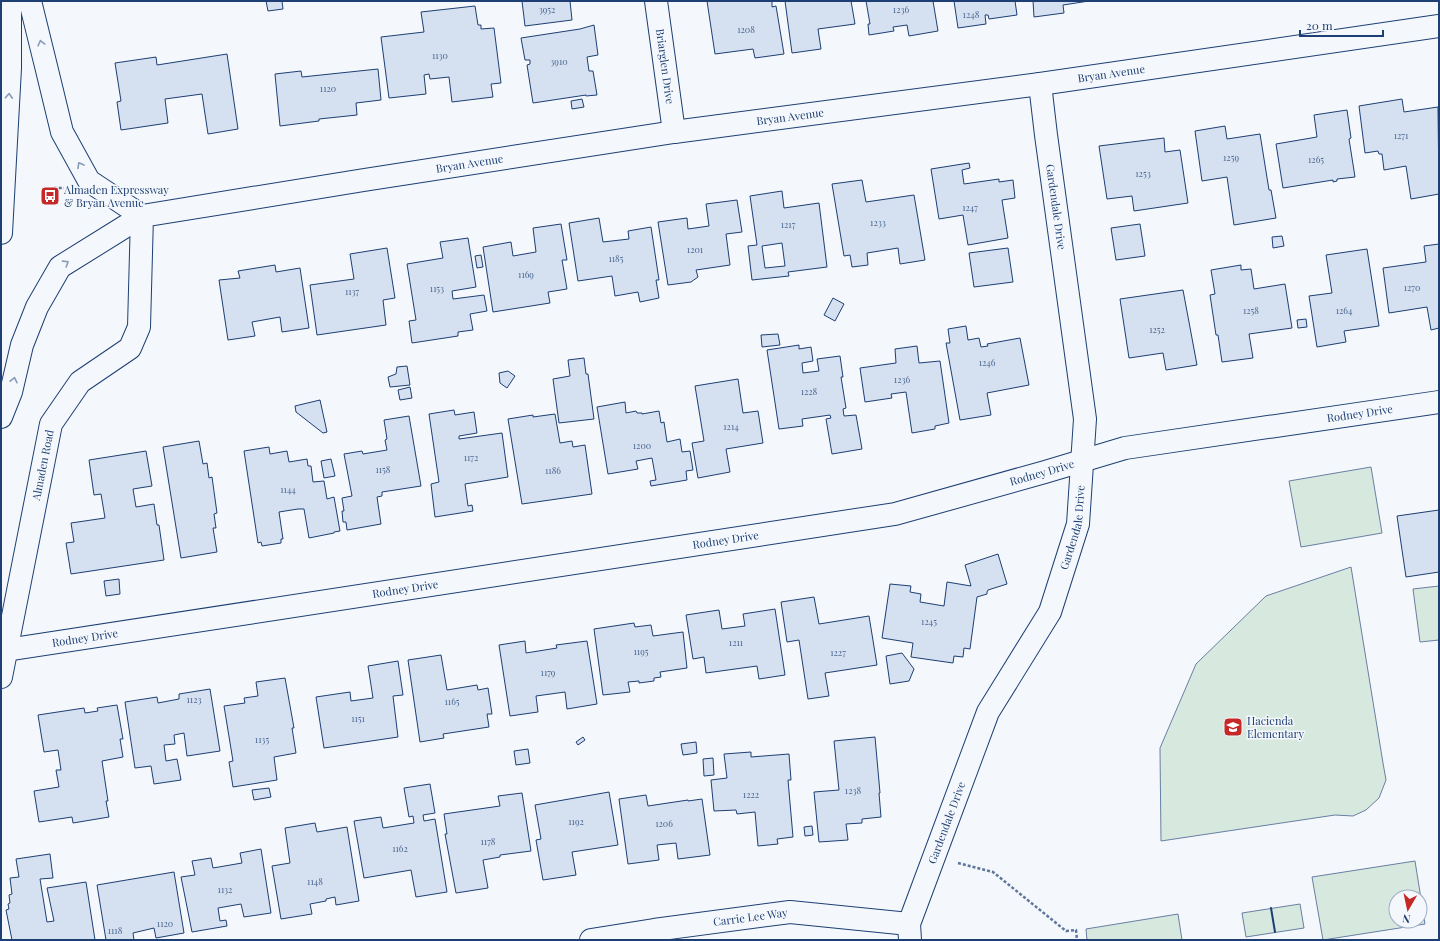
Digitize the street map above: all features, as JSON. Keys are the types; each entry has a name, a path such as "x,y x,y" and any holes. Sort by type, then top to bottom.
{"street":[{"path":"1,233 10,68 10,1"},
{"path":"1,417 11,392 22,345 37,307 60,267 142,216 89,180 62,132 30,1"},
{"name":"Briarglen Drive","path":"656,1 674,132"},
{"name":"Bryan Avenue","path":"142,216 674,132 1040,84 1439,26"},
{"name":"Gardendale Drive","path":"910,932 988,712 1050,612 1078,524 1085,419 1040,84"},
{"name":"Almaden Road","path":"1,677 51,424 80,382 130,348 139,327 142,216"},
{"name":"Rodney Drive","path":"6,650 895,514 1125,448 1439,402"},
{"name":"Carrie Lee Way","path":"591,940 790,912 910,932"}],"path":[{"path":"956,862 993,872 1066,931 1076,930 1077,940"}],"shaded area":[{"path":"1371,467 1382,533 1301,547 1289,481"},
{"path":"1351,567 1386,780 1379,798 1366,810 1353,816 1335,815 1161,841 1160,748 1196,664 1266,596"},
{"path":"1439,586 1439,640 1420,642 1413,589"},
{"path":"1415,861 1419,889 1388,889 1388,929 1393,929 1323,940 1312,877"},
{"path":"1300,904 1304,928 1246,937 1242,913"},
{"path":"1178,914 1182,940 1087,940 1086,929"}],"building":[{"path":"266,1 282,1 283,9 268,11"},
{"path":"522,1 570,1 572,20 525,26"},
{"path":"707,1 772,1 772,7 776,6 784,54 755,58 753,49 715,54"},
{"path":"785,1 851,1 855,24 818,29 821,49 792,53"},
{"path":"866,1 933,1 938,31 909,36 907,25 893,27 894,31 869,35 868,24 870,24"},
{"path":"954,1 1015,1 1017,15 989,19 988,15 985,15 986,24 958,28"},
{"path":"1033,1 1089,1 1063,5 1064,13 1034,17"},
{"path":"475,6 478,25 481,25 481,29 494,28 501,83 491,84 493,97 452,102 449,77 430,79 429,74 424,75 426,94 389,98 381,37 424,32 421,12"},
{"path":"594,25 598,55 587,57 589,71 593,71 597,95 586,95 533,103 527,65 530,64 530,60 525,60 521,38 580,29"},
{"path":"227,54 238,129 208,134 202,94 165,99 168,123 121,130 117,102 121,101 115,63 156,57 157,65"},
{"path":"378,69 381,100 356,103 357,115 319,119 319,121 280,126 275,74 301,71 302,77"},
{"path":"582,99 584,107 572,109 571,101"},
{"path":"1402,99 1404,112 1438,107 1439,194 1411,199 1406,166 1384,170 1382,154 1379,154 1378,151 1365,153 1359,106"},
{"path":"1347,110 1351,138 1349,139 1355,177 1337,179 1337,181 1333,182 1333,180 1283,188 1276,144 1317,137 1314,115"},
{"path":"1225,126 1227,139 1260,134 1269,190 1271,190 1276,218 1234,225 1227,177 1202,181 1195,131"},
{"path":"1164,138 1165,152 1180,150 1188,203 1134,211 1132,196 1107,199 1099,146"},
{"path":"969,163 970,168 962,170 964,184 999,179 999,182 1013,180 1015,198 1002,200 1008,238 968,245 963,215 939,219 931,169"},
{"path":"862,180 866,202 914,195 925,260 900,264 898,248 867,253 868,265 852,267 850,255 844,256 832,184"},
{"path":"782,191 784,208 819,203 827,267 788,272 789,276 752,280 748,246 757,245 750,196","holes":["782,243 785,266 765,268 762,246"]},
{"path":"737,200 742,232 726,234 730,265 696,270 698,277 691,282 668,285 658,222 687,218 688,229 709,226 706,204"},
{"path":"599,218 603,242 629,239 628,231 651,227 659,280 656,280 659,298 640,302 638,292 615,296 612,276 578,281 569,223"},
{"path":"561,224 567,260 562,260 567,289 548,292 550,303 493,312 483,247 511,242 513,256 536,252 533,228"},
{"path":"1140,224 1145,256 1116,260 1111,228"},
{"path":"1282,236 1284,246 1273,248 1272,237"},
{"path":"468,238 476,287 452,291 453,299 484,295 487,311 470,314 473,330 458,332 458,336 412,343 409,321 416,320 407,264 443,258 440,242"},
{"path":"1439,244 1439,328 1431,330 1427,307 1389,313 1383,268 1426,262 1424,246"},
{"path":"387,248 395,298 383,300 386,325 317,335 310,285 354,279 350,254"},
{"path":"1008,248 1013,282 974,287 969,253"},
{"path":"1367,249 1379,326 1344,331 1346,342 1317,347 1309,296 1332,293 1326,255"},
{"path":"481,255 483,267 477,268 475,256"},
{"path":"275,265 276,272 300,268 309,328 282,332 280,317 252,322 255,336 228,340 219,280 240,278 238,271"},
{"path":"1241,265 1241,270 1251,269 1254,289 1285,284 1292,328 1249,334 1253,358 1222,362 1210,295 1215,294 1211,270"},
{"path":"1183,290 1197,365 1166,370 1163,353 1129,358 1120,299"},
{"path":"833,298 844,304 835,321 824,315"},
{"path":"1306,319 1307,327 1298,328 1297,320"},
{"path":"966,326 968,340 979,338 981,347 988,346 987,344 1020,338 1029,385 987,393 991,415 960,420 946,343 950,343 948,329"},
{"path":"778,334 780,345 762,347 761,335"},
{"path":"799,345 799,349 811,347 813,361 802,363 803,373 819,371 817,359 840,356 843,377 841,377 846,408 843,409 844,416 856,415 862,449 832,454 826,419 831,418 830,415 802,419 803,426 779,429 767,350"},
{"path":"917,346 919,363 940,361 949,423 935,426 935,429 912,433 906,392 891,394 892,398 865,402 860,368 896,363 895,349"},
{"path":"584,358 586,374 588,374 594,419 559,423 553,379 570,376 568,360"},
{"path":"407,366 410,385 390,387 388,377 396,374 397,367"},
{"path":"508,371 515,376 507,388 500,383 499,373"},
{"path":"738,379 743,413 758,411 763,443 726,449 730,472 698,478 692,443 704,441 695,386"},
{"path":"410,387 412,398 400,400 398,390"},
{"path":"320,400 327,432 323,433 296,412 295,406"},
{"path":"625,402 626,413 636,411 637,413 642,414 659,411 661,423 664,422 667,442 680,439 682,452 690,451 693,470 686,471 687,480 651,486 650,481 656,480 652,458 636,461 638,469 608,474 597,407"},
{"path":"454,410 455,415 474,412 477,433 459,436 459,439 502,433 508,477 465,484 468,506 472,505 473,511 435,517 431,484 439,482 429,414"},
{"path":"555,414 560,443 572,441 573,447 585,445 592,494 522,504 508,419 533,415 533,417"},
{"path":"409,416 421,486 382,492 382,496 377,497 381,524 347,530 346,522 343,522 342,511 344,511 342,498 352,496 344,454 362,451 363,454 387,450 384,420"},
{"path":"199,441 203,464 207,463 209,478 212,477 217,513 214,514 216,528 213,528 217,552 181,558 163,447"},
{"path":"269,447 270,454 287,451 289,462 307,459 308,466 311,466 313,482 324,481 327,499 334,497 340,531 309,538 304,509 298,509 279,512 283,539 281,539 281,543 262,546 261,542 258,543 244,451"},
{"path":"146,451 152,486 133,489 136,507 154,504 157,525 159,525 164,560 71,574 66,543 74,542 71,523 105,518 101,494 94,495 89,460"},
{"path":"331,459 335,476 324,478 321,461"},
{"path":"1439,510 1439,572 1406,577 1397,516"},
{"path":"998,554 1007,584 988,590 987,594 977,597 970,649 964,648 963,657 954,656 953,663 911,657 913,643 882,638 890,584 911,586 910,592 921,594 920,602 944,606 947,582 971,586 965,565"},
{"path":"119,579 120,594 106,596 104,581"},
{"path":"814,597 819,624 869,616 877,665 825,673 829,696 808,699 799,640 787,642 781,602"},
{"path":"775,609 785,675 759,679 757,666 706,673 704,657 693,659 686,615 719,610 722,629 745,626 743,614"},
{"path":"634,623 635,627 651,625 653,636 683,632 687,668 660,672 661,677 654,678 654,681 639,683 639,681 628,682 630,692 603,695 594,629"},
{"path":"525,641 526,653 557,648 556,645 587,641 597,704 567,709 565,692 536,696 538,712 510,716 499,645"},
{"path":"902,653 914,669 909,681 890,684 886,656"},
{"path":"441,655 447,690 477,685 478,690 488,688 492,714 487,714 489,727 443,734 444,738 420,742 408,660"},
{"path":"398,661 403,695 393,696 398,737 324,748 316,697 350,692 351,701 373,698 368,666"},
{"path":"285,678 294,728 292,728 296,753 274,757 277,780 233,787 229,762 233,761 224,706 245,703 244,698 258,696 256,682"},
{"path":"210,689 220,751 187,756 184,733 174,735 175,744 164,745 166,761 177,759 181,780 154,784 151,766 135,768 125,702 157,697 158,703 179,699 179,694"},
{"path":"117,705 123,739 120,739 123,757 102,761 109,817 73,823 72,817 39,822 34,791 59,787 56,770 61,770 58,750 44,752 38,715 84,708 85,713 98,711 97,708"},
{"path":"583,737 585,740 578,745 576,742"},
{"path":"875,737 881,817 862,819 862,823 846,824 848,840 819,842 814,792 839,790 834,741"},
{"path":"696,742 697,753 683,755 681,744"},
{"path":"528,749 530,763 516,765 514,751"},
{"path":"751,752 751,757 789,754 791,780 788,780 793,837 777,839 778,844 758,846 755,812 737,814 736,810 714,811 711,780 727,778 724,754"},
{"path":"713,758 714,775 704,776 703,759"},
{"path":"430,784 435,813 423,815 424,821 435,819 447,892 416,897 411,870 364,878 354,821 381,817 383,828 414,823 413,816 409,817 404,788"},
{"path":"269,788 271,797 254,800 252,790"},
{"path":"609,792 618,845 572,852 576,875 543,880 536,840 541,839 535,805"},
{"path":"522,793 531,851 500,855 500,857 483,860 488,888 456,893 445,834 447,834 444,814 500,806 498,796"},
{"path":"646,795 648,806 702,799 710,855 678,859 676,843 657,845 659,860 628,864 619,799"},
{"path":"315,823 317,832 347,827 359,901 336,905 335,897 326,899 326,901 310,904 312,914 281,919 272,866 290,863 285,828"},
{"path":"812,826 813,835 805,836 804,827"},
{"path":"261,849 271,913 244,917 241,904 218,908 220,921 226,920 227,926 192,932 181,877 195,875 192,861 211,858 213,868 242,863 240,853"},
{"path":"50,854 53,878 40,879 47,922 54,921 47,888 86,882 95,940 12,940 6,910 9,909 9,895 12,894 10,878 19,877 16,859"},
{"path":"174,872 184,933 156,938 154,928 133,933 134,940 106,940 97,885"}],"wall":[{"path":"1271,908 1275,932"}],"place":[{"name":"Almaden Expressway & Bryan Avenue","path":"50,196"},
{"name":"Hacienda Elementary","path":"1233,727"}]}
